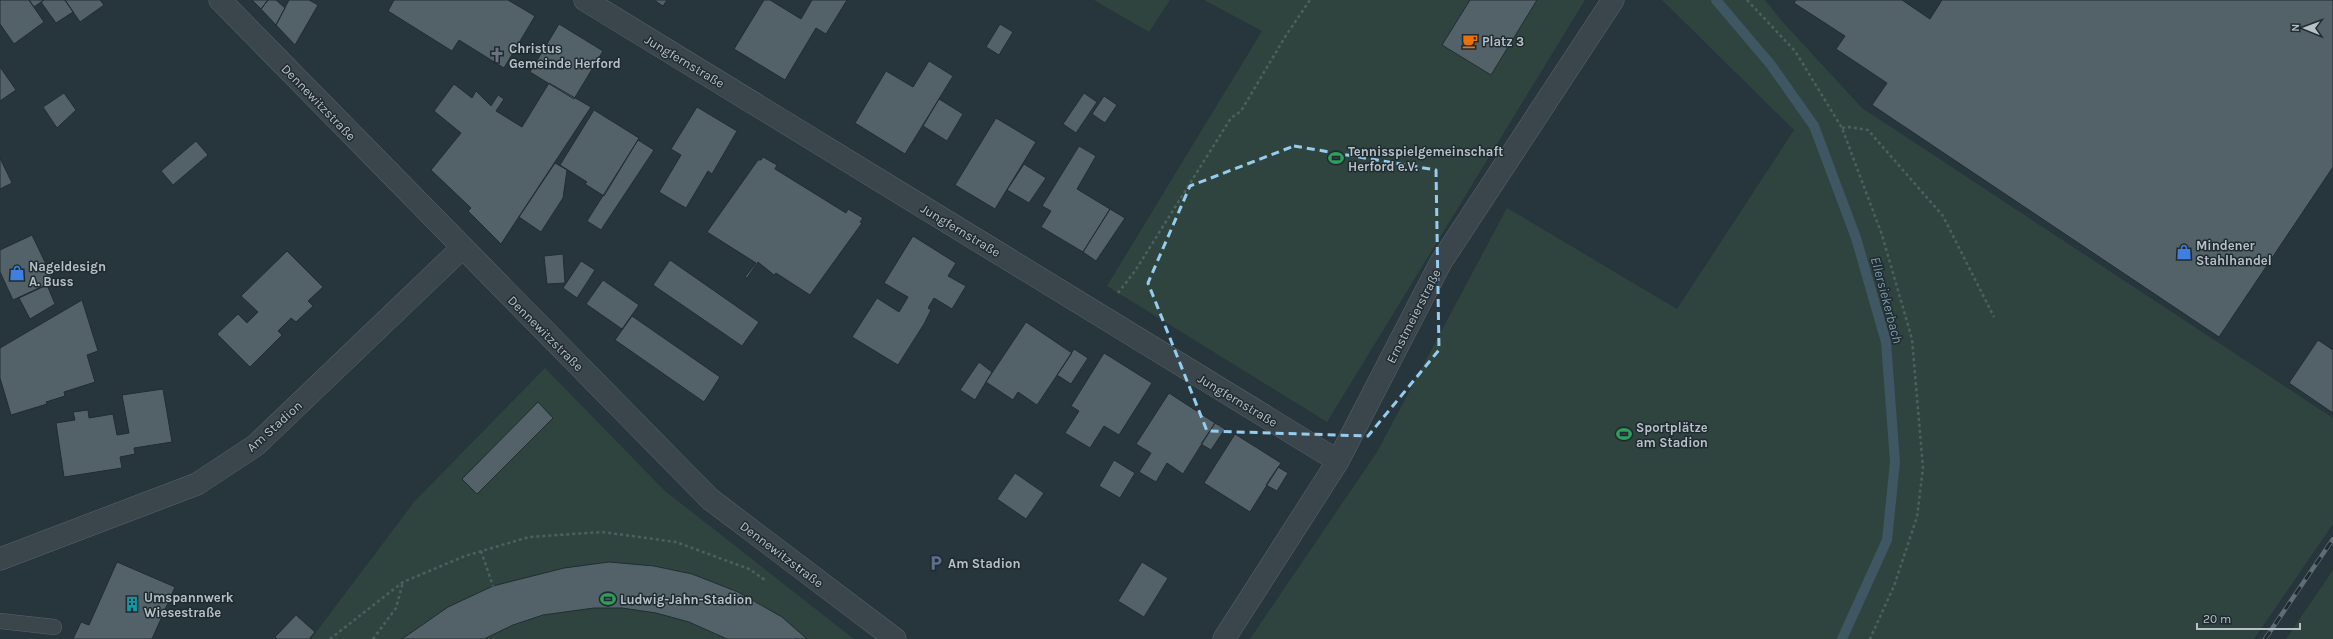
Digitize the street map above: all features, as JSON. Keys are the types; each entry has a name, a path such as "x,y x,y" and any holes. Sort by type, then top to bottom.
{"street":[{"name":"Dennewitzstraße","path":"220,0 710,499 895,639"},
{"name":"Jungfernstraße","path":"585,0 1338,461"},
{"name":"Ernstmeierstraße","path":"1224,639 1338,461 1441,262 1613,0"},
{"name":"Am Stadion","path":"0,559 197,484 256,445 462,248"}],"lane":[{"path":"0,621 54,627"}],"path":[{"path":"1101,316 1135,271 1231,118 1241,111 1285,37 1310,0"},
{"path":"1747,0 1795,52 1842,128 1882,234 1912,339 1923,468 1917,517 1894,586 1870,639"},
{"path":"1842,128 1849,127 1868,130 1943,216 1994,317"},
{"path":"330,639 403,582 465,556 529,537 602,532 676,542 749,569 768,582"},
{"path":"481,551 493,586"},
{"path":"373,639 396,608 403,582"}],"highlighted area":[{"path":"1294,146 1436,170 1439,350 1368,436 1207,431 1148,283 1190,186"}],"green space":[{"path":"1094,0 1170,0 1149,32"},
{"name":"Tennisspielgemeinschaft Herford e.V.","path":"1204,0 1585,0 1327,422 1107,286 1262,31"},
{"path":"1662,0 1765,0 1781,20 1862,108 2333,418 2333,524 2254,639 1250,639 1377,452 1507,208 1677,309 1794,130"},
{"path":"545,368 665,491 854,639 311,639 414,502"},
{"path":"2333,570 2333,639 2286,639"}],"building":[{"path":"0,0 29,0 44,22 14,44 0,24"},
{"path":"29,0 44,0 34,7"},
{"path":"44,0 65,0 73,12 56,23 41,2"},
{"path":"65,0 100,0 104,5 80,22"},
{"path":"252,0 268,0 261,9"},
{"path":"268,0 276,0 285,8 276,25 261,9"},
{"path":"289,0 309,0 318,5 295,45 276,25"},
{"path":"394,0 508,0 535,16 504,68 459,40 452,51 388,11"},
{"path":"654,0 667,0 663,6"},
{"path":"764,0 770,0 801,19 812,0 847,0 826,34 816,28 785,80 734,49"},
{"path":"1470,0 1537,0 1491,75 1442,45"},
{"name":"Mindener Stahlhandel","path":"1796,0 1902,0 1930,19 1942,0 2333,0 2333,167 2219,337 1872,105 1887,83 1836,49 1845,36 1794,3"},
{"path":"559,24 603,51 574,99 530,72"},
{"path":"1000,24 1013,32 999,55 986,47"},
{"path":"929,61 953,76 905,154 855,123 886,71 913,87"},
{"path":"0,67 16,90 0,101"},
{"path":"549,83 591,107 501,244 468,211 471,208 431,170 461,133 434,111 454,84 472,98 476,91 491,106 498,95 504,99 496,111 522,127"},
{"path":"64,93 76,110 57,128 43,107"},
{"path":"1084,93 1097,102 1076,133 1063,124"},
{"path":"1104,96 1117,105 1105,123 1092,114"},
{"path":"939,99 963,114 947,141 923,126"},
{"path":"697,107 737,131 712,174 708,171 686,208 659,192 681,155 671,149"},
{"path":"594,110 639,138 604,196 585,184 587,182 560,165"},
{"path":"996,118 1036,142 995,209 955,185"},
{"path":"638,140 654,150 601,230 587,221"},
{"path":"196,141 208,155 173,185 161,171"},
{"path":"1079,146 1096,156 1077,189 1110,209 1083,252 1041,227 1051,211 1042,206"},
{"path":"763,157 777,165 775,169 846,213 848,209 863,218 860,222 862,223 810,295 776,273 774,275 758,262 747,278 745,277 756,263 707,232 758,160 761,160"},
{"path":"0,158 12,183 0,189"},
{"path":"555,163 567,170 563,198 541,232 519,217"},
{"path":"1024,164 1046,178 1029,203 1007,190"},
{"path":"1110,209 1125,218 1096,261 1083,252"},
{"path":"32,235 54,281 13,300 0,272 0,250"},
{"path":"913,236 956,263 948,276 966,286 952,309 934,298 928,308 931,310 924,324 898,365 852,337 877,298 899,312 908,297 884,283"},
{"path":"287,251 323,287 308,301 313,306 296,322 291,318 278,331 282,335 250,367 217,334 238,314 247,323 258,312 241,296"},
{"path":"563,254 565,283 547,284 544,256"},
{"path":"670,260 759,322 742,346 653,285"},
{"path":"581,261 595,270 577,298 563,288"},
{"path":"603,280 639,305 622,329 586,304"},
{"path":"47,285 55,304 30,319 19,298"},
{"path":"82,300 98,351 87,355 95,382 64,392 65,396 46,402 47,404 11,415 0,378 0,348"},
{"path":"632,316 720,377 704,402 615,340"},
{"path":"1026,322 1072,353 1037,405 1018,392 1013,400 986,382"},
{"path":"2318,340 2333,350 2333,413 2289,383"},
{"path":"1074,349 1088,358 1071,384 1057,375"},
{"path":"1104,353 1152,383 1119,435 1104,426 1090,448 1065,433 1079,411 1071,406"},
{"path":"979,362 992,372 975,400 960,390"},
{"path":"163,389 172,442 134,448 135,454 120,457 122,468 64,477 56,423 75,420 73,412 88,410 89,418 113,414 117,435 129,433 122,395"},
{"path":"1169,393 1215,423 1183,474 1167,463 1156,482 1139,472 1151,453 1136,444"},
{"path":"538,402 553,418 477,494 462,479"},
{"path":"1215,423 1225,429 1211,450 1201,444"},
{"path":"1235,434 1281,463 1250,512 1204,483"},
{"path":"1114,460 1135,473 1120,498 1099,486"},
{"path":"1278,467 1288,473 1277,491 1266,485"},
{"path":"1015,473 1044,493 1026,519 997,499"},
{"name":"Umspannwerk Wiesestraße","path":"117,562 175,587 152,639 73,639 81,622 89,625"},
{"name":"Ludwig-Jahn-Stadion","path":"609,562 654,566 692,574 738,592 782,617 807,639 727,639 689,622 656,613 622,608 594,608 543,615 513,625 484,639 402,639 448,607 493,586 564,568"},
{"path":"1142,562 1168,578 1144,617 1118,601"},
{"path":"296,615 315,632 309,639 277,639 275,637"}],"waterway":[{"name":"Ellersiekerbach","path":"1716,0 1771,65 1814,126 1856,238 1886,342 1895,462 1887,540 1842,639"}],"railway":[{"path":"2265,639 2333,539"}],"place":[{"name":"Platz 3","path":"1470,41"},
{"name":"Christus Gemeinde Herford","path":"497,55"},
{"name":"Tennisspielgemeinschaft Herford e.V.","path":"1336,158"},
{"name":"Mindener Stahlhandel","path":"2184,252"},
{"name":"Nageldesign A. Buss","path":"17,273"},
{"name":"Sportplätze am Stadion","path":"1624,434"},
{"name":"Am Stadion","path":"936,563"},
{"name":"Ludwig-Jahn-Stadion","path":"608,599"},
{"name":"Umspannwerk Wiesestraße","path":"132,604"}]}
